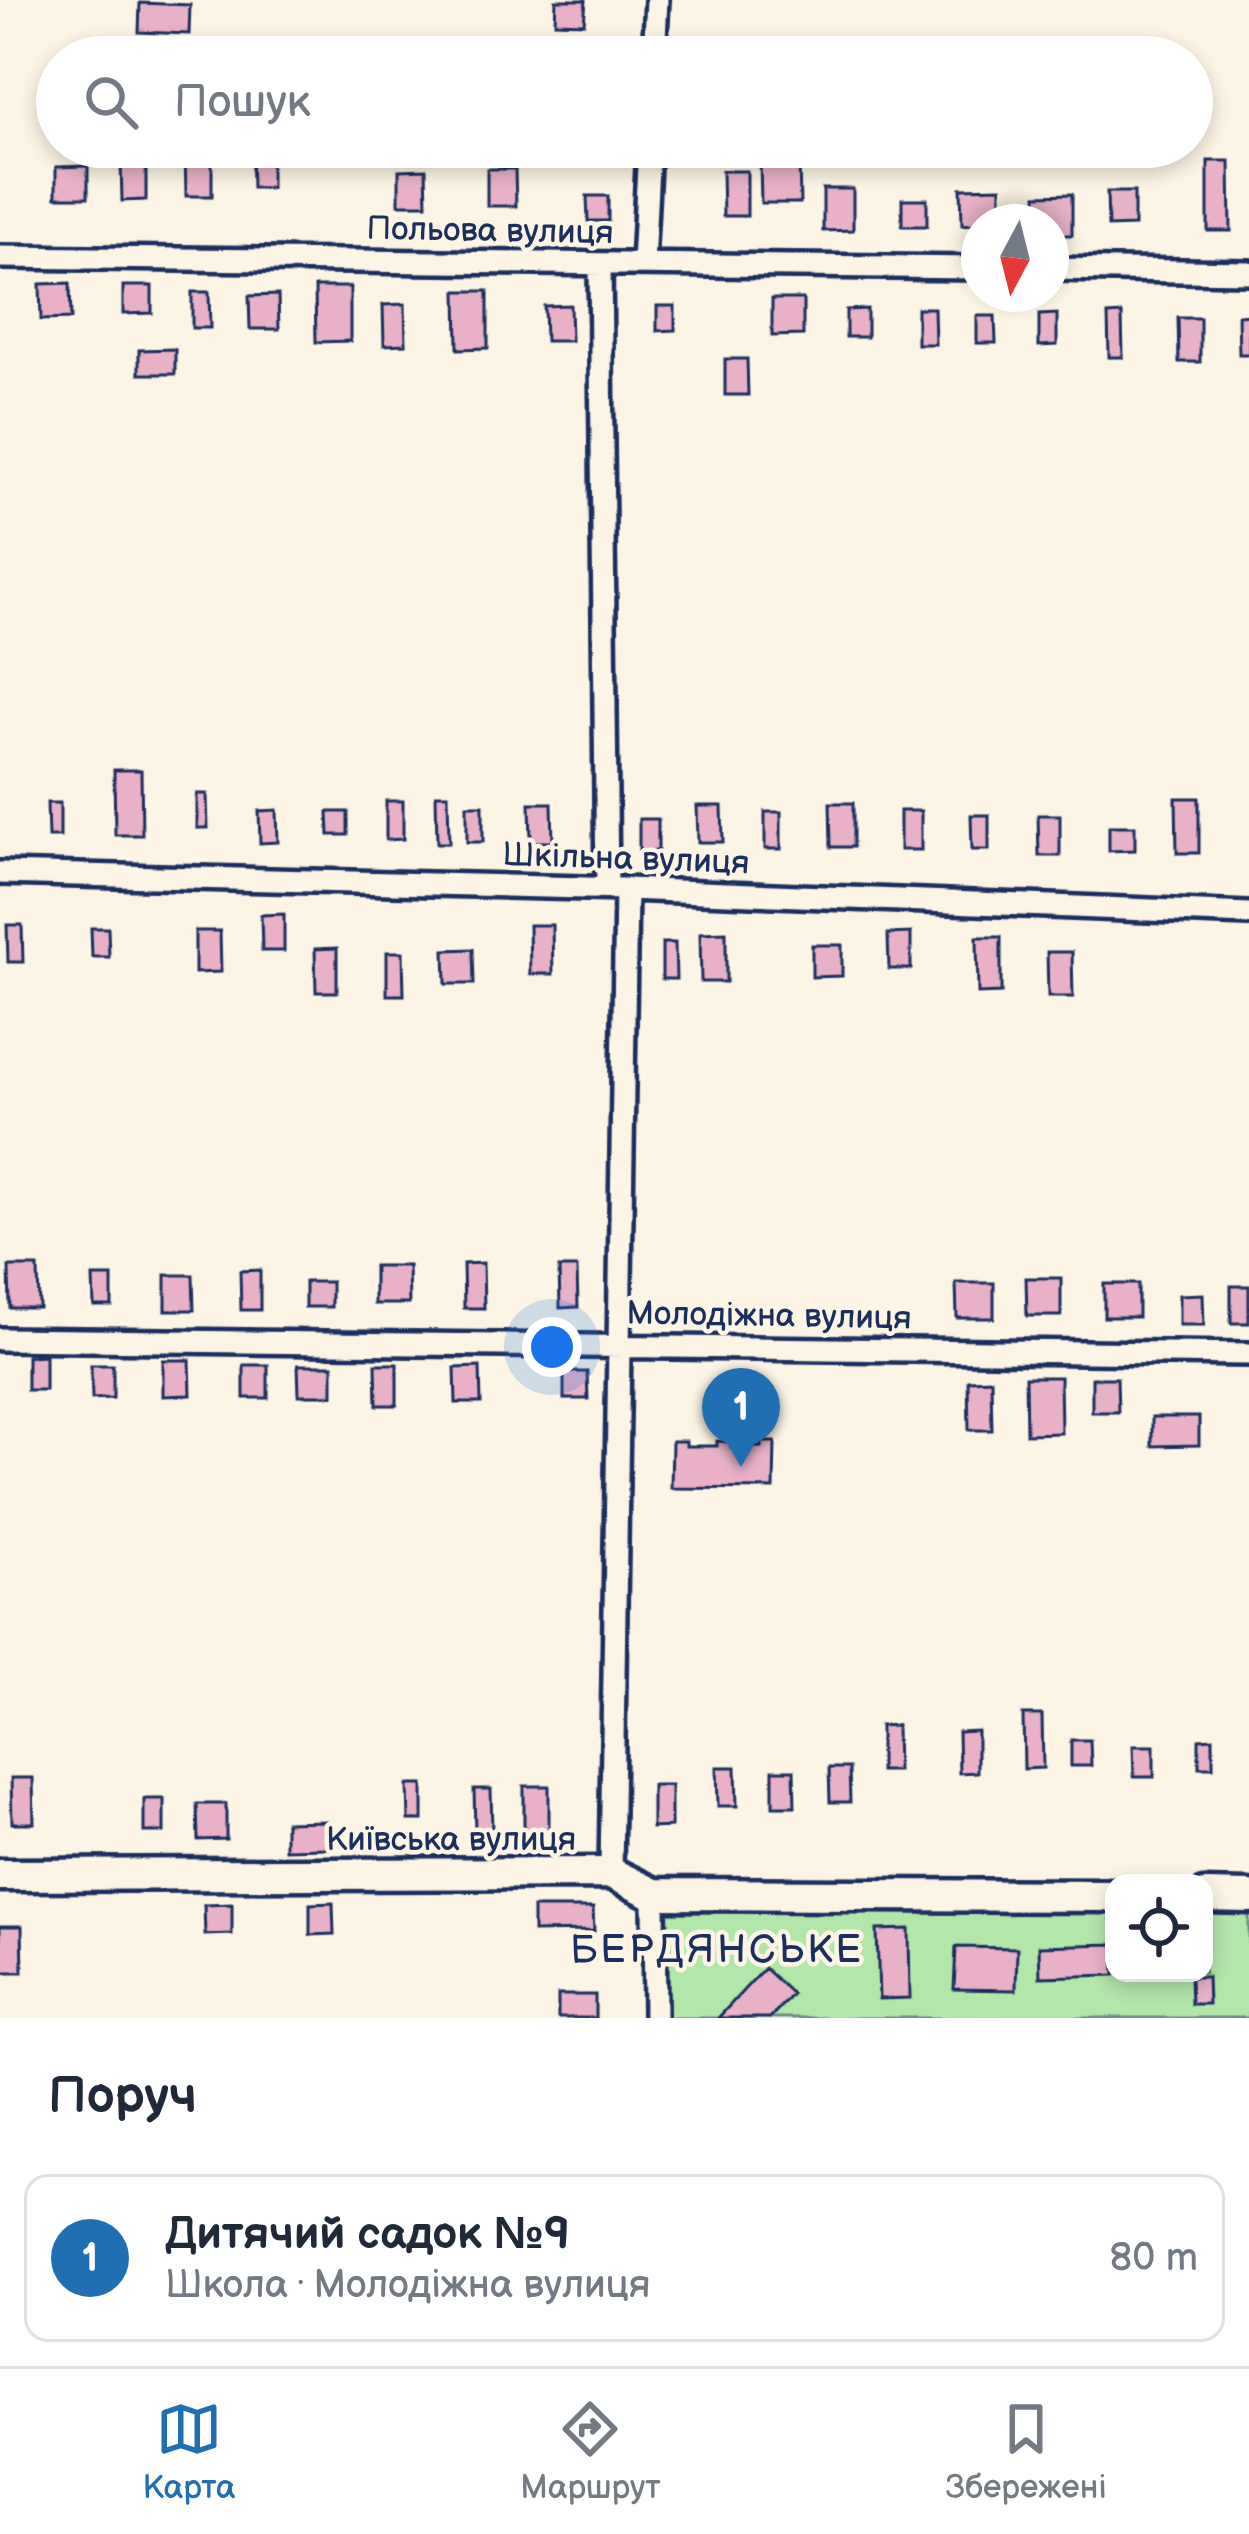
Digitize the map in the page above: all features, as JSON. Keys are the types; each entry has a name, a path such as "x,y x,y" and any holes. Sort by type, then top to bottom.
{"street":[{"path":"655,36 657,0"},
{"path":"643,264 648,168"},
{"name":"Польова вулиця","path":"0,256 961,268"},
{"path":"600,264 616,889 619,1345 611,1874"},
{"path":"1069,269 1249,272"},
{"name":"Шкільна вулиця","path":"0,873 616,889 1249,914"},
{"name":"Молодіжна вулиця","path":"0,1339 1249,1354"},
{"name":"Київська вулиця","path":"0,1875 611,1874 654,1894 1105,1896"},
{"path":"654,1894 655,2018"},
{"path":"1213,1896 1249,1897"}],"green space":[{"path":"654,1894 1105,1896 1105,1982 1213,1982 1213,1896 1249,1897 1249,2018 655,2018"}],"building":[{"path":"556,0 586,0 584,23 555,22"},
{"path":"140,3 190,5 189,34 139,32"},
{"path":"1213,161 1230,161 1231,231 1208,231 1208,168 1213,168"},
{"path":"56,168 88,168 88,197 56,197"},
{"path":"121,168 146,168 146,200 122,201"},
{"path":"185,168 212,168 212,196 186,196"},
{"path":"251,168 271,168 271,188 252,188"},
{"path":"760,168 799,168 800,203 761,203"},
{"path":"426,169 427,204 399,204 399,170"},
{"path":"487,169 515,169 516,206 487,206"},
{"path":"722,171 747,171 747,216 723,216"},
{"path":"1001,187 1001,204 961,204 961,188"},
{"path":"823,189 853,189 853,230 823,231"},
{"path":"1107,192 1134,192 1134,226 1108,227"},
{"path":"1072,194 1072,235 1069,204 1037,204 1037,195"},
{"path":"587,196 608,196 608,221 588,221"},
{"path":"902,199 927,199 927,226 902,226"},
{"path":"70,283 71,319 41,320 40,284"},
{"path":"123,286 152,286 152,313 123,314"},
{"path":"315,287 350,287 350,341 316,342"},
{"path":"457,291 488,291 488,348 458,349"},
{"path":"192,292 209,292 210,328 192,328"},
{"path":"278,295 279,329 250,329 249,296"},
{"path":"772,299 803,299 803,335 772,336"},
{"path":"405,304 406,344 384,345 383,305"},
{"path":"570,305 571,341 545,341 544,306"},
{"path":"657,306 675,306 675,330 657,331"},
{"path":"917,308 934,308 935,344 917,344"},
{"path":"867,309 867,337 846,337 846,310"},
{"path":"1057,314 1057,345 1039,346 1039,315"},
{"path":"1122,314 1123,357 1109,357 1108,315"},
{"path":"1249,314 1249,354 1239,354 1238,315"},
{"path":"977,316 995,316 996,343 977,343"},
{"path":"1178,318 1200,318 1200,362 1179,362"},
{"path":"175,349 175,374 139,374 139,350"},
{"path":"725,359 747,359 748,395 725,395"},
{"path":"114,770 141,770 142,835 115,835"},
{"path":"197,794 207,794 208,828 197,828"},
{"path":"436,794 448,794 449,843 437,843"},
{"path":"1176,798 1199,798 1199,853 1177,853"},
{"path":"386,801 403,801 403,839 386,840"},
{"path":"47,803 60,803 60,837 48,837"},
{"path":"530,803 552,803 553,842 531,842"},
{"path":"830,803 853,803 853,847 831,847"},
{"path":"467,805 483,805 483,842 467,842"},
{"path":"697,806 722,806 723,842 698,842"},
{"path":"277,810 278,842 260,843 259,811"},
{"path":"900,811 921,811 921,850 900,850"},
{"path":"328,812 348,812 348,835 329,835"},
{"path":"765,812 781,812 781,849 765,849"},
{"path":"971,815 989,815 989,850 972,850"},
{"path":"1038,815 1060,815 1060,856 1039,856"},
{"path":"639,819 658,819 658,851 639,851"},
{"path":"1109,826 1135,826 1135,850 1109,851"},
{"path":"284,914 284,951 262,951 261,915"},
{"path":"7,925 22,925 23,962 8,962"},
{"path":"529,925 552,925 553,974 530,974"},
{"path":"91,928 108,928 109,957 92,957"},
{"path":"195,931 220,931 221,972 195,973"},
{"path":"726,932 726,982 701,982 700,933"},
{"path":"911,933 911,969 889,969 888,934"},
{"path":"977,937 1001,937 1001,993 978,994"},
{"path":"662,943 675,943 676,979 662,979"},
{"path":"812,945 842,945 842,976 812,977"},
{"path":"337,948 337,992 316,992 315,949"},
{"path":"473,949 474,984 446,984 445,950"},
{"path":"387,952 403,952 404,995 387,995"},
{"path":"1047,952 1072,952 1073,997 1048,997"},
{"path":"483,1263 484,1308 464,1308 463,1264"},
{"path":"374,1266 408,1266 409,1304 374,1304"},
{"path":"9,1267 38,1267 39,1308 10,1308"},
{"path":"559,1268 577,1268 578,1307 560,1308"},
{"path":"260,1270 260,1310 241,1310 240,1271"},
{"path":"166,1275 193,1275 194,1310 166,1310"},
{"path":"93,1277 112,1277 112,1306 94,1306"},
{"path":"1026,1278 1061,1278 1061,1316 1027,1316"},
{"path":"305,1282 331,1282 331,1307 305,1307"},
{"path":"956,1283 994,1283 994,1318 957,1318"},
{"path":"1104,1284 1138,1284 1138,1317 1104,1317"},
{"path":"1231,1286 1249,1286 1249,1323 1231,1323"},
{"path":"1203,1294 1204,1325 1179,1325 1179,1295"},
{"path":"45,1355 45,1390 27,1390 27,1356"},
{"path":"163,1360 190,1360 191,1395 163,1396"},
{"path":"376,1364 397,1364 397,1405 377,1405"},
{"path":"91,1365 113,1365 113,1398 92,1399"},
{"path":"244,1365 268,1365 268,1398 244,1398"},
{"path":"298,1365 333,1365 333,1395 299,1395"},
{"path":"480,1367 481,1403 456,1403 455,1368"},
{"path":"564,1372 587,1372 588,1399 564,1399"},
{"path":"1025,1377 1060,1377 1061,1433 1026,1434"},
{"path":"1092,1378 1117,1378 1118,1412 1092,1412"},
{"path":"991,1379 992,1430 969,1430 968,1380"},
{"path":"1152,1417 1199,1417 1199,1445 1152,1446"},
{"path":"672,1441 686,1441 686,1446 731,1442 731,1447 775,1442 774,1489 671,1488"},
{"path":"1023,1715 1042,1715 1043,1768 1024,1769"},
{"path":"896,1725 897,1771 880,1771 880,1726"},
{"path":"977,1731 977,1772 959,1773 958,1732"},
{"path":"1213,1738 1213,1767 1199,1767 1199,1739"},
{"path":"1071,1740 1090,1740 1091,1766 1071,1766"},
{"path":"1133,1746 1154,1746 1154,1777 1134,1777"},
{"path":"717,1767 736,1767 737,1806 718,1806"},
{"path":"829,1768 849,1768 850,1802 830,1802"},
{"path":"773,1770 794,1770 795,1806 773,1806"},
{"path":"11,1778 33,1778 34,1823 12,1823"},
{"path":"408,1785 423,1785 423,1820 409,1820"},
{"path":"652,1785 671,1785 671,1827 652,1828"},
{"path":"524,1786 549,1786 549,1834 524,1834"},
{"path":"474,1789 491,1789 492,1832 475,1832"},
{"path":"144,1799 164,1799 164,1832 144,1832"},
{"path":"197,1804 226,1804 226,1839 198,1840"},
{"path":"326,1821 327,1848 285,1849 285,1822"},
{"path":"333,1903 334,1934 310,1935 310,1904"},
{"path":"232,1904 232,1934 205,1935 204,1905"},
{"path":"533,1908 593,1908 594,1931 533,1932"},
{"path":"0,1926 22,1926 23,1972 0,1972"},
{"path":"909,1929 910,1998 879,1999 877,1930"},
{"path":"1105,1944 1105,1975 1040,1977 1039,1946"},
{"path":"956,1947 1017,1948 1016,1990 954,1989"},
{"path":"764,1968 792,1994 770,2018 718,2018"},
{"path":"1190,1982 1207,1982 1208,2004 1191,2004"},
{"path":"558,1995 595,1995 595,2018 558,2018"}],"place":[{"name":"Дитячий садок №9","path":"741,1467"}],"district":[{"name":"БЕРДЯНСЬКЕ","path":"717,1948"}]}
